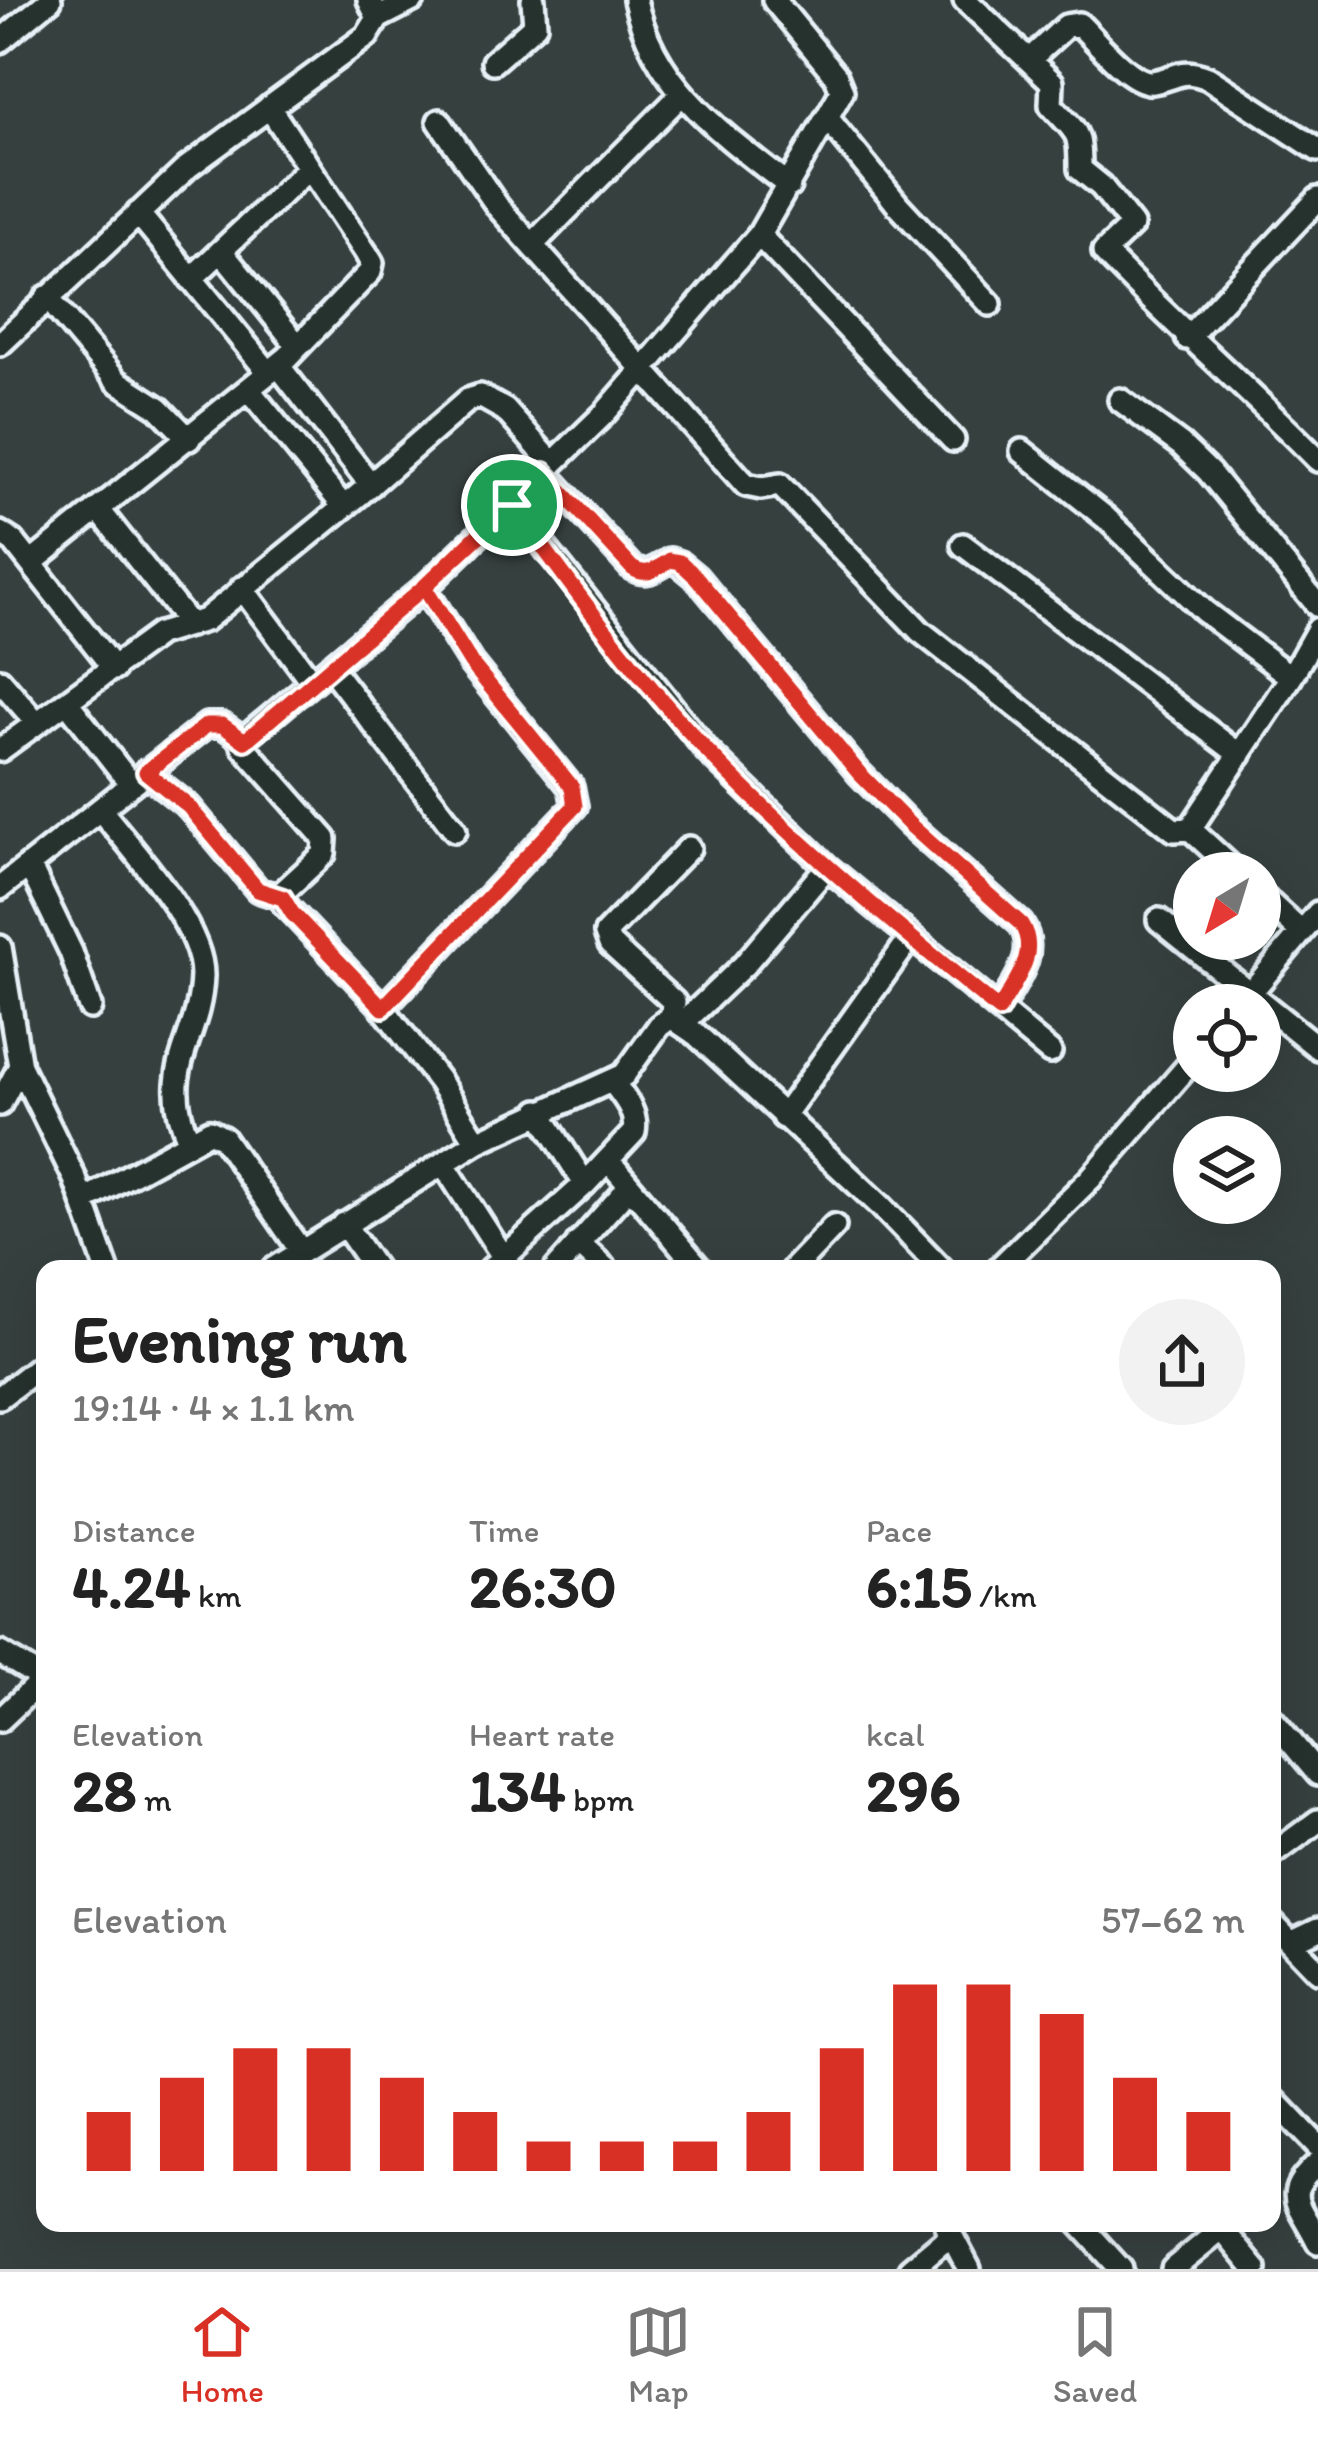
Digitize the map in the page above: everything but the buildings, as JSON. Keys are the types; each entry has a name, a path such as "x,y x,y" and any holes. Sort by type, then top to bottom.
{"street":[{"path":"4,30 50,0"},
{"path":"0,344 188,167 367,36 373,9 413,0"},
{"path":"493,62 535,25 533,0"},
{"path":"635,0 649,46 681,95 789,186"},
{"path":"245,741 512,505 604,413 759,235 842,91 836,76 774,0"},
{"path":"964,0 1052,82 1052,105 1083,149 1080,169 1101,186 1132,225 1104,252 1186,338 1318,460"},
{"path":"1029,60 1066,26 1079,23 1133,77 1159,81 1190,71 1208,78 1318,150"},
{"path":"532,244 681,95"},
{"path":"31,563 273,369 364,278 372,263 269,107"},
{"path":"828,119 898,206 990,304"},
{"path":"439,121 498,207 746,485 780,485 920,631 1174,830 1190,829 1318,629"},
{"path":"191,279 309,167"},
{"path":"1186,338 1318,199"},
{"path":"138,213 371,485"},
{"path":"759,235 953,440"},
{"path":"221,251 298,346"},
{"path":"47,298 124,388 159,408 189,439"},
{"path":"249,390 344,507"},
{"path":"0,750 159,634 205,620 454,411 480,396 505,410 632,568 651,572 670,560 680,562 696,577 859,773 1021,924 1030,938 1030,951 999,1010"},
{"path":"1120,400 1209,472 1318,606"},
{"path":"1022,451 1106,518 1204,611 1291,677"},
{"path":"512,505 574,589 708,752 827,867 1050,1052"},
{"path":"99,510 190,625"},
{"path":"0,533 14,542 114,669"},
{"path":"963,545 1240,755"},
{"path":"383,1008 575,806 572,787 471,663 424,587"},
{"path":"242,589 312,682"},
{"path":"330,667 455,830"},
{"path":"0,680 37,723"},
{"path":"67,702 138,778 189,807 258,890 283,898 383,1008 439,1081 477,1142"},
{"path":"0,888 207,725 222,725 245,741 246,752 325,839 324,854 289,884 283,898"},
{"path":"100,808 182,917 196,946 202,975 174,1096 189,1140"},
{"path":"1190,829 1215,852"},
{"path":"689,848 606,932 610,944 668,994 677,1020 933,1260"},
{"path":"28,866 70,952 90,1007"},
{"path":"288,1260 477,1142 624,1075 659,1026 677,1020 744,964 827,867"},
{"path":"1281,913 1301,932"},
{"path":"1257,984 1318,913"},
{"path":"1159,920 1227,984"},
{"path":"783,1117 911,938"},
{"path":"0,947 20,1066 83,1201 104,1260"},
{"path":"1281,1024 1318,1048"},
{"path":"0,1104 20,1066"},
{"path":"501,1260 625,1144 636,1121 612,1081"},
{"path":"1007,1260 1090,1179 1173,1083"},
{"path":"539,1111 585,1184"},
{"path":"83,1201 210,1132 223,1138 301,1251"},
{"path":"608,1160 692,1260"},
{"path":"443,1163 496,1260"},
{"path":"564,1260 630,1186"},
{"path":"344,1224 369,1260"},
{"path":"802,1260 834,1226"},
{"path":"578,1243 596,1260"},
{"path":"0,1397 36,1369"},
{"path":"0,1653 36,1674"},
{"path":"0,1720 36,1686"},
{"path":"1281,1730 1318,1774"},
{"path":"1281,1848 1318,1820"},
{"path":"1291,1943 1318,1930"},
{"path":"1281,1932 1318,1971"},
{"path":"1281,2107 1318,2146"},
{"path":"1318,2163 1296,2183 1294,2194 1318,2242"},
{"path":"910,2269 945,2232"},
{"path":"950,2232 969,2269"},
{"path":"1087,2232 1120,2269"},
{"path":"1177,2267 1213,2232"},
{"path":"1224,2232 1255,2269"}],"route":[{"path":"512,505 424,587 245,741 222,725 207,725 146,772 189,807 258,890 283,898 383,1008 575,806 572,787 471,663 424,587 544,472 632,568 651,572 670,560 680,562 696,577 859,773 1021,924 1030,938 1030,951 999,1010 827,867 708,752 574,589 512,505"}]}
